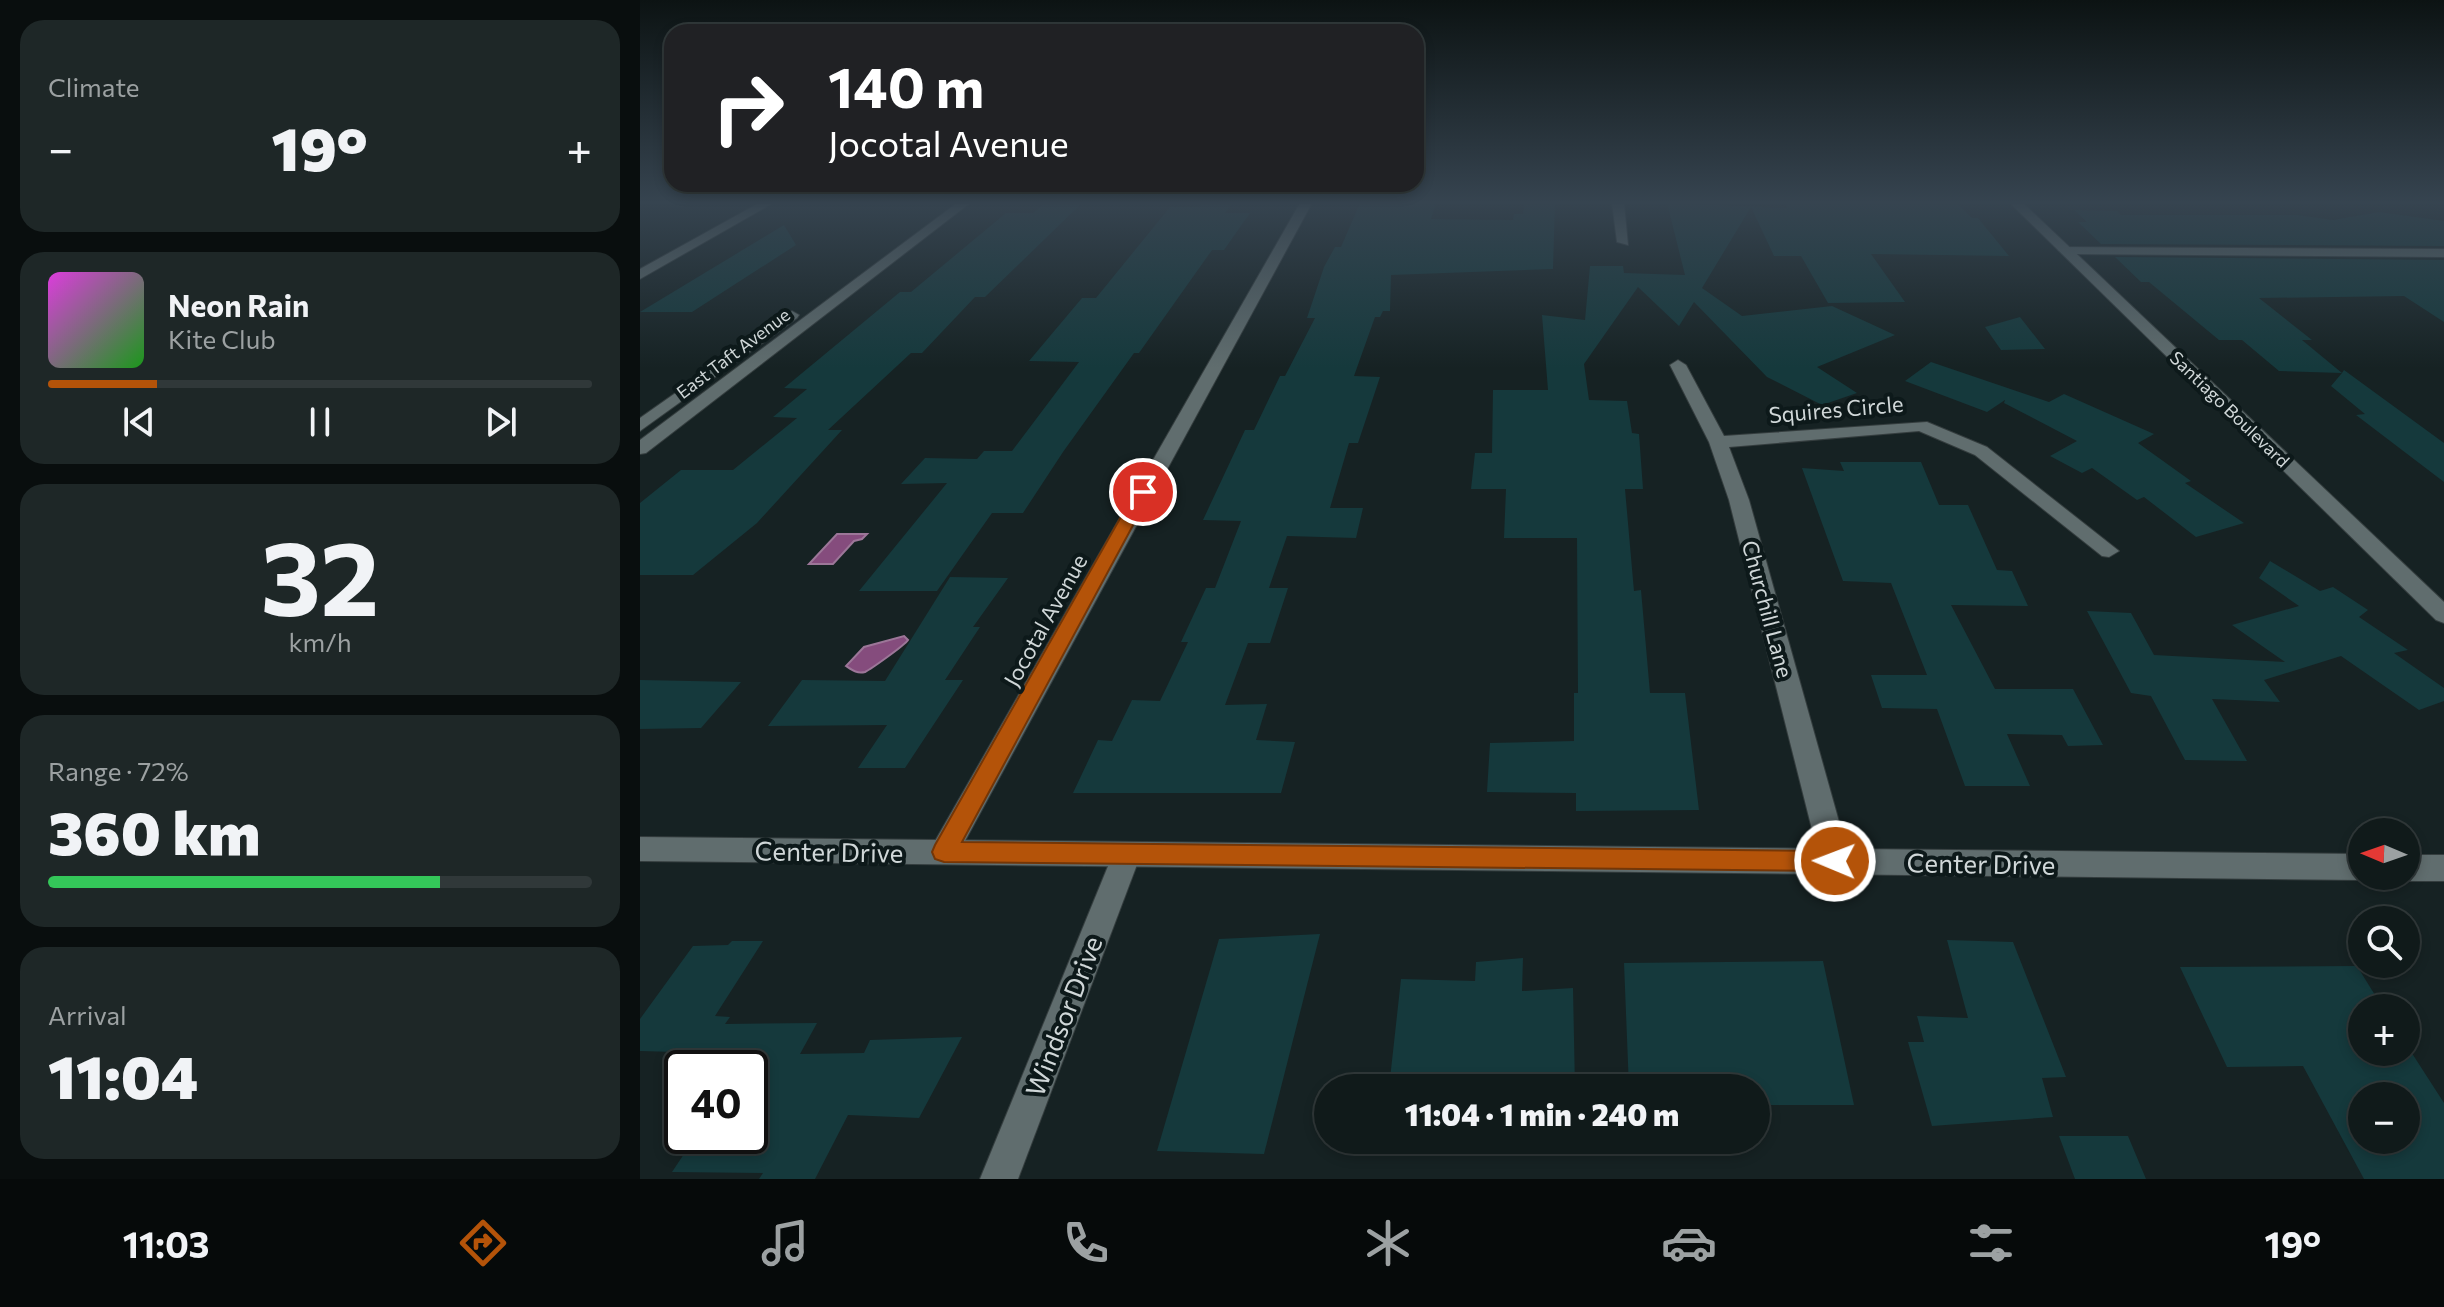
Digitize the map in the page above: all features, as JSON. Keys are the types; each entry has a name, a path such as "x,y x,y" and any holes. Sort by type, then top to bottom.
{"street":[{"path":"640,275 670,258"},
{"name":"East Taft Avenue","path":"640,426 870,258"},
{"name":"East Taft Avenue","path":"640,449 892,258"},
{"name":"Jocotal Avenue","path":"944,852 1275,258"},
{"name":"Santiago Boulevard","path":"2073,258 2444,615"},
{"path":"761,338 787,338"},
{"name":"Churchill Lane","path":"1678,365 1718,442 1739,500 1835,861"},
{"name":"Squires Circle","path":"1718,442 1921,426 1981,451 2109,551"},
{"name":"Center Drive","path":"640,849 2348,867"},
{"name":"Windsor Drive","path":"999,1179 1127,854"},
{"path":"2420,868 2444,868"}],"shaded area":[{"path":"837,534 867,534 854,541 833,564 809,564"},
{"path":"904,636 908,640 906,643 865,672 857,672 846,666 864,647"}],"building":[{"path":"729,258 776,258 692,312 640,312"},
{"path":"952,258 1025,258 985,297 975,297 922,353 911,353 828,430 842,430 757,523 693,575 640,575 640,503 681,470 733,470 797,418 773,417 807,389 784,388 900,292 911,292"},
{"path":"1129,258 1206,258 1139,353 1134,353 1023,513 992,513 937,591 859,591 947,483 901,484 925,458 977,459 984,451 1012,451 1079,362 1029,361 1082,298 1096,298"},
{"path":"1329,258 1553,258 1553,269 1391,275 1390,311 1383,311 1380,317 1375,317 1354,376 1380,377 1358,443 1349,443 1330,508 1363,508 1356,538 1287,536 1269,588 1288,588 1270,643 1248,643 1225,705 1267,704 1256,740 1295,742 1281,793 1073,793 1098,740 1112,741 1132,700 1160,701 1188,642 1181,642 1206,588 1215,588 1241,521 1203,520 1245,430 1254,430 1280,376 1285,376 1315,318 1307,318"},
{"path":"1681,258 1720,258 1702,288 1742,316 1832,306 1895,335 1817,367 1857,393 1822,405 1767,377 1694,302 1679,326 1638,287 1584,364 1589,400 1627,401 1632,433 1639,434 1643,489 1625,489 1634,591 1641,590 1650,693 1685,693 1699,810 1576,811 1576,793 1487,792 1490,743 1574,741 1574,693 1578,693 1577,538 1504,538 1506,489 1471,489 1475,453 1492,453 1493,390 1548,390 1542,315 1585,320 1590,266 1623,266 1624,273 1685,275"},
{"path":"1802,258 1874,258 1905,302 1828,303"},
{"path":"2116,258 2444,260 2444,322 2404,296 2259,298 2312,340 2302,340 2342,373 2279,371 2242,340 2219,340 2149,282 2141,282"},
{"path":"2020,317 2045,349 2001,350 1985,327"},
{"path":"1931,362 2049,402 2064,394 2154,434 2138,443 2191,481 2185,483 2244,523 2196,537 2144,497 2137,500 2092,468 2082,473 2050,456 2077,441 2004,403 2005,400 1987,412 1905,381"},
{"path":"2344,370 2444,443 2444,482 2356,415 2365,414 2331,386"},
{"path":"1840,462 1921,462 1939,505 1968,505 1997,570 2012,571 2028,606 1951,605 1995,689 2073,689 2103,745 2068,746 2062,735 2007,734 2030,786 1965,786 1937,709 1882,708 1871,675 1927,675 1891,583 1843,581 1802,468 1844,471"},
{"path":"2270,561 2320,591 2333,587 2368,610 2359,617 2408,650 2394,653 2444,688 2444,701 2419,710 2341,656 2264,680 2280,702 2212,699 2247,761 2185,760 2151,696 2131,693 2087,611 2131,613 2154,655 2285,662 2232,625 2299,606 2259,578"},
{"path":"950,577 1008,578 973,627 980,627 945,680 963,680 905,768 858,768 887,725 768,726 802,680 885,681"},
{"path":"640,680 741,682 701,728 640,729"},
{"path":"1320,934 1264,1154 1157,1151 1219,939"},
{"path":"1947,940 2013,942 2066,1077 2042,1078 2053,1117 1932,1126 1908,1042 1924,1042 1917,1016 1968,1018"},
{"path":"732,941 763,941 715,1016 730,1017 725,1024 817,1023 800,1054 864,1053 870,1040 962,1037 919,1118 848,1115 815,1179 759,1179 763,1173 672,1172 684,1154 768,1154 768,1050 640,1051 640,1019 693,946 728,945"},
{"path":"1523,958 1522,991 1573,988 1575,1074 1391,1074 1401,979 1475,981 1476,962"},
{"path":"1823,961 1854,1105 1770,1105 1770,1074 1628,1074 1624,963"},
{"path":"2348,966 2348,978 2364,978 2374,994 2348,994 2348,1066 2420,1066 2444,1103 2444,1179 2364,1179 2351,1154 2420,1154 2420,1082 2348,1082 2348,1149 2303,1066 2227,1067 2180,967"},
{"path":"2059,1136 2128,1136 2146,1179 2075,1179"}],"route":[{"path":"1143,492 944,852 1835,861"}]}
